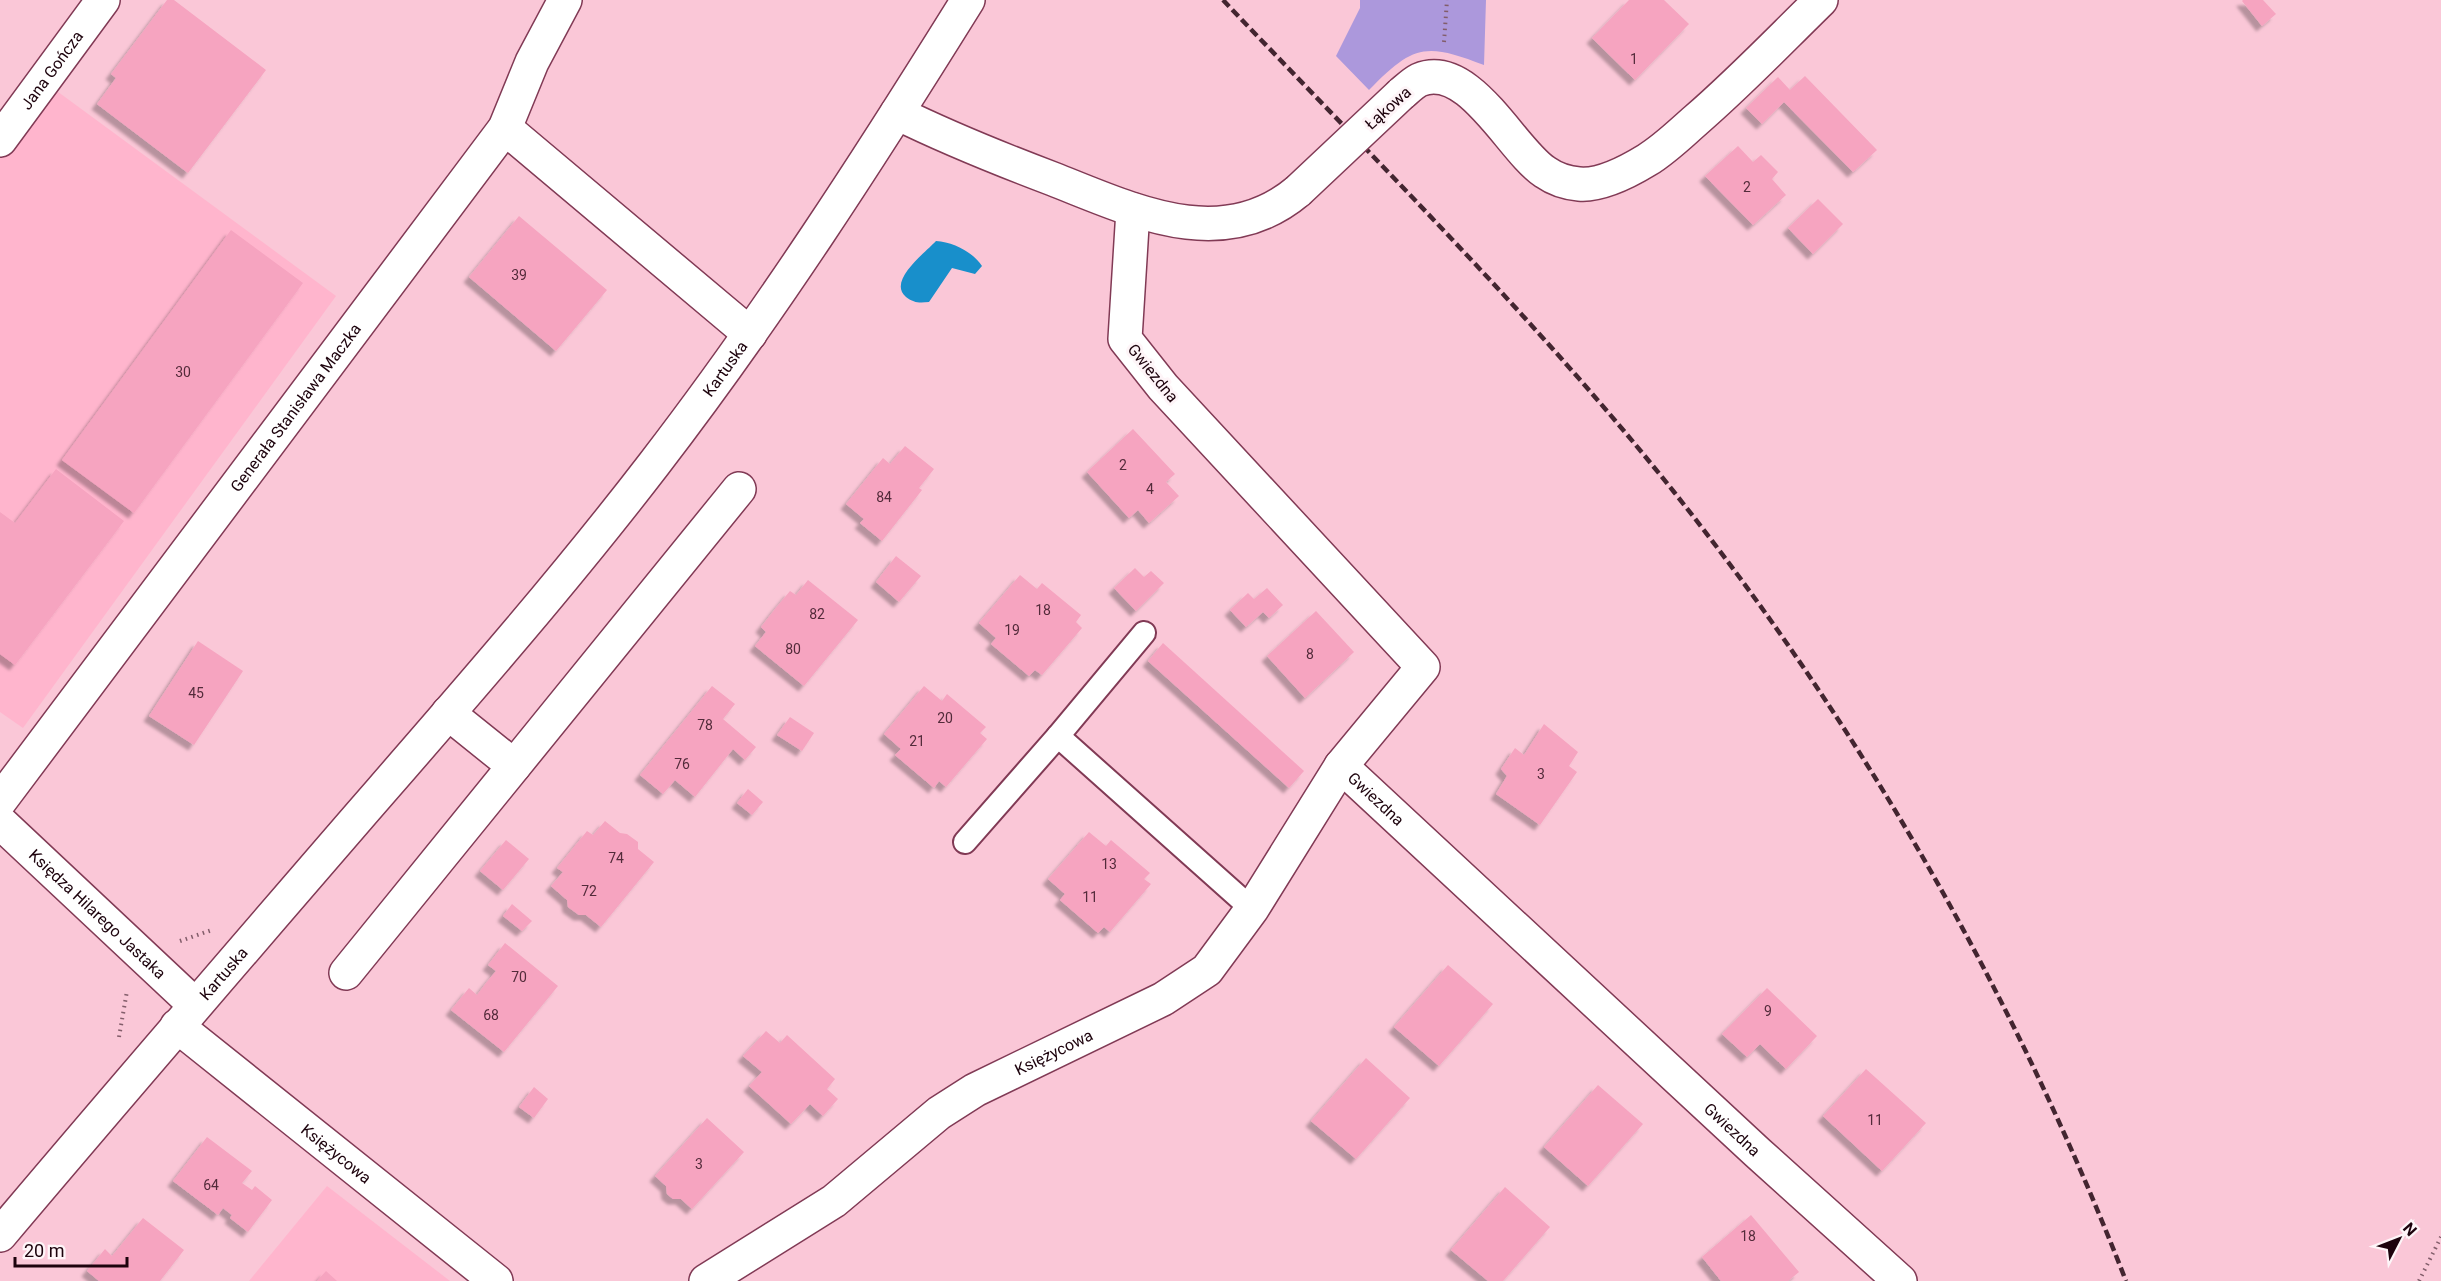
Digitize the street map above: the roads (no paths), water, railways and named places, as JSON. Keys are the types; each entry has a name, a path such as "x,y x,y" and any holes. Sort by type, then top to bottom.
{"street":[{"name":"Jana Gończa","path":"0,140 103,0"},
{"name":"Generała Stanisława Maczka","path":"0,801 505,128 532,62 565,0"},
{"name":"Kartuska","path":"0,1234 448,713 653,466 750,334 897,114 968,0"},
{"name":"Łąkowa","path":"897,114 996,158 1133,210 1175,221 1221,223 1255,218 1272,210 1298,191 1401,94 1419,80 1429,78 1459,85 1475,96 1544,172 1561,181 1581,185 1603,181 1647,160 1665,147 1713,105 1821,0"},
{"path":"505,128 750,334"},
{"name":"Gwiezdna","path":"1133,210 1125,339 1162,387 1423,667 1341,766 1758,1153 1900,1281"},
{"path":"345,974 739,489"},
{"path":"448,713 514,766"},
{"name":"Księżycowa","path":"706,1281 834,1201 939,1113 975,1090 1163,999 1207,970 1252,909 1341,766"},
{"name":"Księdza Hilarego Jastaka","path":"0,822 148,962 186,1015"},
{"name":"Księżycowa","path":"186,1015 496,1281"}],"lane":[{"path":"964,842 1058,736 1144,633"},
{"path":"1058,736 1252,909"}],"water":[{"path":"936,241 949,243 962,249 982,266 975,274 952,268 929,302 914,301 906,297 901,290 901,283 904,275"}],"railway":[{"path":"1223,0 1454,241 1567,365 1674,492 1743,582 1809,675 1871,771 1930,869 1984,969 2036,1072 2083,1176 2126,1281"}]}
